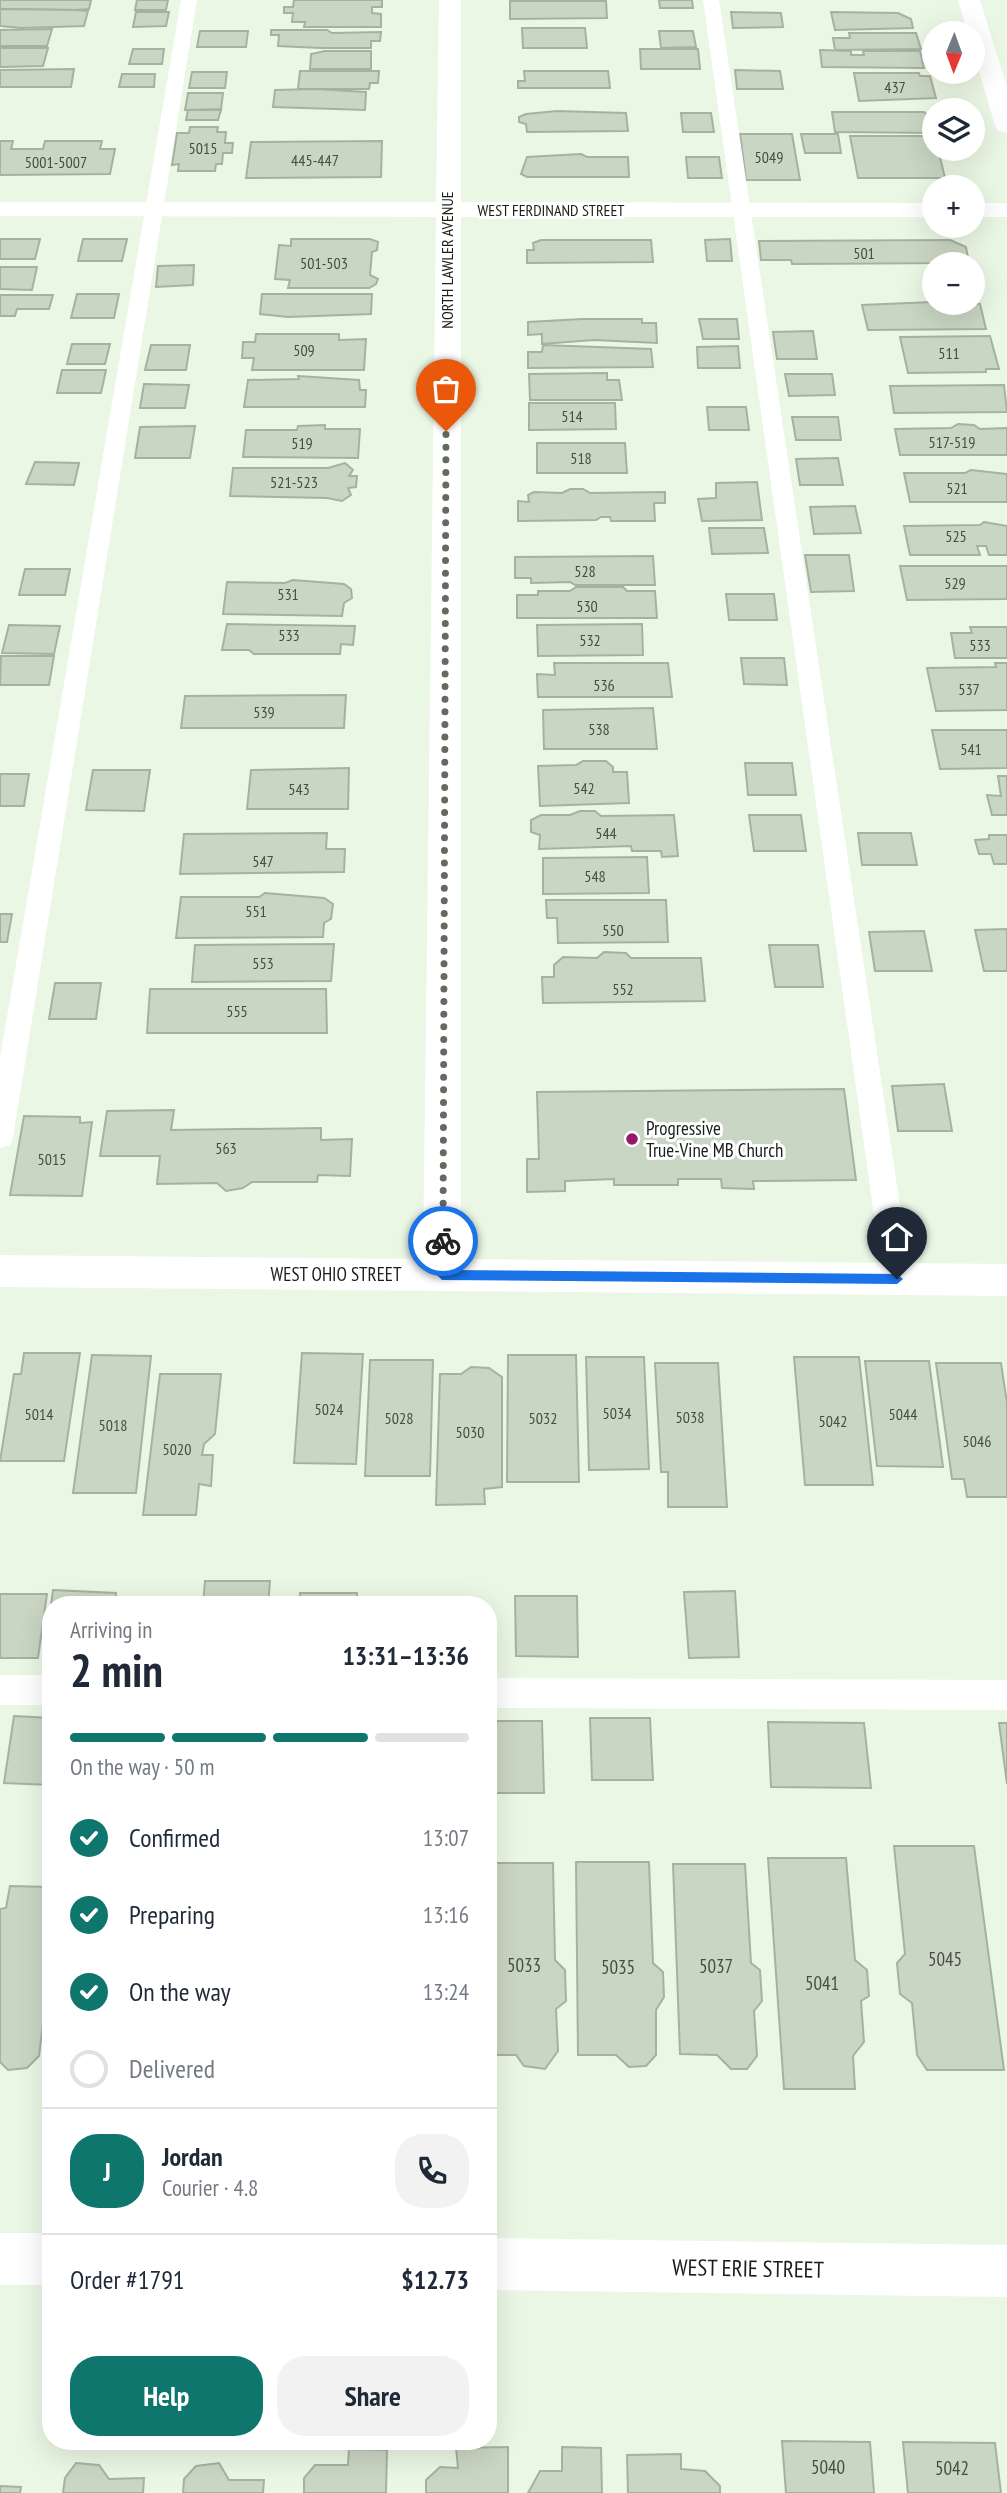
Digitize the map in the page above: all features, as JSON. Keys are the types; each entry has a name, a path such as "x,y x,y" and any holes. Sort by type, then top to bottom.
{"street":[{"name":"NORTH LAWLER AVENUE","path":"442,1275 450,0"},
{"path":"970,0 1007,126"},
{"name":"WEST FERDINAND STREET","path":"0,209 922,210"},
{"path":"985,210 1007,210"},
{"name":"WEST OHIO STREET","path":"0,1271 1007,1280"},
{"path":"0,2259 42,2259"},
{"name":"WEST ERIE STREET","path":"497,2264 1007,2271"}],"lane":[{"path":"0,1137 189,0"},
{"path":"711,0 897,1279"},
{"path":"0,1690 42,1690"},
{"path":"497,1693 1007,1695"}],"building":[{"path":"0,0 91,0 89,9 75,10 0,9"},
{"path":"137,0 168,0 166,10 135,10"},
{"path":"294,0 382,0 382,7 372,7 372,13 381,14 381,27 304,27 305,22 292,22 293,13 284,13 284,7 293,7"},
{"path":"659,0 692,0 693,8 660,8"},
{"path":"510,1 606,1 607,18 510,19"},
{"path":"0,9 88,11 84,26 21,28 0,26"},
{"path":"136,12 169,12 166,26 133,27"},
{"path":"731,12 781,13 783,27 733,28"},
{"path":"831,12 898,13 911,19 913,28 835,30"},
{"path":"522,28 585,28 587,48 523,48"},
{"path":"52,29 47,46 0,46 0,30"},
{"path":"271,30 381,32 380,41 371,41 371,48 321,48 278,46 279,35 271,35"},
{"path":"200,31 248,31 246,47 197,47"},
{"path":"659,31 693,31 696,47 661,48"},
{"path":"849,33 916,33 921,49 835,50 833,38 850,38"},
{"path":"0,48 48,48 43,66 0,67"},
{"path":"133,49 164,49 162,64 129,64"},
{"path":"640,49 698,49 700,69 641,69"},
{"path":"820,50 851,51 851,55 864,55 863,51 920,51 922,60 922,68 822,67"},
{"path":"325,51 371,51 371,69 310,69 311,54"},
{"path":"74,69 71,87 0,87 0,70"},
{"path":"735,70 780,71 783,89 737,89"},
{"path":"300,71 379,71 378,83 370,83 369,89 298,89"},
{"path":"524,71 608,71 610,88 518,88 518,81 525,81"},
{"path":"192,72 227,72 225,88 189,88"},
{"path":"854,73 919,73 922,76 922,84 932,84 936,98 922,98 859,101"},
{"path":"122,74 155,74 154,87 119,87"},
{"path":"275,90 366,92 365,110 273,107"},
{"path":"188,93 223,93 221,109 185,110"},
{"path":"188,110 221,110 218,120 186,120"},
{"path":"557,111 626,113 628,131 527,132 526,124 519,122 519,117 526,114"},
{"path":"832,112 922,112 922,133 835,132"},
{"path":"681,113 711,113 714,132 683,132"},
{"path":"190,127 218,127 217,132 226,132 225,143 233,143 232,153 223,153 222,164 216,164 215,171 178,171 179,164 172,165 177,133 189,133"},
{"path":"740,134 792,134 800,180 746,180"},
{"path":"801,134 838,134 841,153 805,153"},
{"path":"850,136 922,136 922,161 941,161 944,175 922,175 922,178 858,178"},
{"path":"0,141 13,141 11,149 43,149 45,141 102,141 100,149 115,149 110,174 0,175"},
{"path":"382,141 381,177 246,178 251,142"},
{"path":"581,154 587,157 628,157 629,177 527,177 521,174 527,157"},
{"path":"686,157 719,157 722,178 688,178"},
{"path":"0,239 40,239 35,259 0,259"},
{"path":"83,239 127,239 122,261 78,261"},
{"path":"291,239 370,239 378,242 377,250 372,252 370,275 378,279 376,284 369,288 288,288 290,280 275,279 279,245 291,246"},
{"path":"730,239 732,261 707,261 705,240"},
{"path":"541,240 651,240 653,262 527,263 527,250 534,250 533,243"},
{"path":"950,240 966,247 967,252 922,252 922,263 792,264 791,260 761,260 759,241"},
{"path":"194,265 193,285 156,287 158,266"},
{"path":"0,267 37,267 32,290 0,289"},
{"path":"77,294 119,294 114,318 71,318"},
{"path":"262,294 372,294 371,314 288,317 260,314"},
{"path":"0,295 53,295 49,309 17,309 15,316 0,316"},
{"path":"922,302 922,315 983,315 986,329 868,330 862,305"},
{"path":"642,319 642,323 656,323 657,343 594,340 542,344 542,334 528,335 528,322"},
{"path":"699,319 737,319 739,339 703,339"},
{"path":"813,331 817,359 777,359 773,332"},
{"path":"256,334 339,334 339,340 366,339 364,370 252,370 254,358 242,358 243,342 255,342"},
{"path":"990,336 999,369 986,369 986,372 908,373 900,337"},
{"path":"72,344 110,344 105,364 67,364"},
{"path":"151,345 190,345 186,370 145,370"},
{"path":"543,345 651,349 653,367 528,368 528,352 542,352"},
{"path":"738,346 740,368 698,368 697,347"},
{"path":"62,370 106,370 101,393 57,393"},
{"path":"607,373 607,380 619,380 622,400 530,400 529,374"},
{"path":"785,374 832,374 835,395 789,396"},
{"path":"298,376 359,380 360,390 366,390 365,407 244,407 248,380 299,379"},
{"path":"144,384 189,385 185,408 140,408"},
{"path":"1004,385 1007,412 894,413 890,386"},
{"path":"529,403 615,403 616,429 529,430"},
{"path":"707,407 746,407 749,430 709,430"},
{"path":"792,417 838,417 841,440 796,440"},
{"path":"958,424 974,425 980,429 1007,428 1007,455 900,455 895,429 951,428"},
{"path":"325,425 325,429 360,429 358,458 243,457 246,430 297,430 298,426"},
{"path":"195,426 190,458 135,458 140,427"},
{"path":"537,443 625,443 627,473 537,473"},
{"path":"838,458 843,485 800,485 796,459"},
{"path":"35,462 79,463 74,485 26,484"},
{"path":"345,463 353,470 349,476 357,476 356,487 348,488 351,495 342,501 327,498 230,496 233,468 328,468"},
{"path":"971,470 1007,474 1007,502 910,502 904,473 965,473"},
{"path":"757,482 762,520 702,521 698,499 716,498 716,483"},
{"path":"570,489 583,489 590,493 665,492 665,503 654,503 655,521 611,521 610,517 601,517 596,520 518,521 518,501 529,502 528,495 534,492 562,493"},
{"path":"855,506 861,533 814,534 810,507"},
{"path":"984,522 1007,526 1007,555 989,555 986,546 977,546 980,555 910,555 904,526 980,525"},
{"path":"709,528 764,528 768,553 712,554"},
{"path":"805,555 849,555 854,591 811,592"},
{"path":"653,556 655,585 531,583 531,578 515,578 515,557"},
{"path":"900,566 1007,566 1007,599 907,600"},
{"path":"25,569 70,569 65,595 19,595"},
{"path":"293,580 344,584 351,589 352,598 344,603 342,616 223,614 227,582 285,583"},
{"path":"576,587 623,587 627,591 655,591 657,618 517,618 517,595 538,595 538,591 570,591"},
{"path":"726,594 774,594 777,620 729,620"},
{"path":"227,624 355,626 353,645 341,644 340,654 254,654 249,650 222,650"},
{"path":"642,624 643,655 538,656 537,625"},
{"path":"9,625 60,626 54,654 2,653"},
{"path":"970,627 1007,627 1007,658 955,658 951,633 972,633"},
{"path":"1,656 54,656 49,685 0,685"},
{"path":"741,658 784,658 787,685 744,684"},
{"path":"554,663 668,663 672,697 538,697 537,674 555,675"},
{"path":"995,663 1007,663 1007,710 936,711 927,668 996,667"},
{"path":"346,695 344,728 181,728 185,696"},
{"path":"653,708 657,749 544,749 543,710"},
{"path":"932,730 1007,730 1007,768 940,769"},
{"path":"583,761 606,761 613,767 613,772 627,772 629,803 540,806 538,766 576,765"},
{"path":"745,763 792,763 796,795 748,795"},
{"path":"349,768 348,809 247,809 251,770"},
{"path":"93,770 150,770 144,811 86,810"},
{"path":"0,774 29,774 24,806 0,806"},
{"path":"998,776 1007,776 1007,815 992,815 987,795 1001,796"},
{"path":"580,811 595,811 601,816 674,815 678,856 662,857 661,851 632,851 631,846 539,849 540,835 531,832 531,820 541,815 570,815"},
{"path":"749,815 801,815 806,851 754,851"},
{"path":"327,833 326,849 345,849 344,872 180,874 184,834"},
{"path":"858,833 911,833 917,865 862,865"},
{"path":"989,835 1007,835 1007,864 994,864 991,854 979,854 975,840 989,839"},
{"path":"647,857 649,893 543,894 543,858"},
{"path":"265,893 324,898 333,904 331,919 324,923 323,937 176,938 181,897 259,897"},
{"path":"546,900 666,900 668,942 558,943 557,918 547,918"},
{"path":"0,914 12,914 7,942 0,942"},
{"path":"1007,929 1007,971 984,971 975,930"},
{"path":"924,931 932,971 875,971 869,932"},
{"path":"334,944 331,981 192,982 195,945"},
{"path":"769,945 818,945 823,987 775,987"},
{"path":"604,952 626,953 631,958 701,958 705,1001 543,1003 542,977 554,977 554,965 563,957 597,958"},
{"path":"55,983 101,983 96,1019 49,1019"},
{"path":"150,989 326,989 327,1033 147,1033"},
{"path":"944,1084 952,1131 898,1131 892,1086"},
{"path":"844,1089 856,1180 753,1181 754,1189 722,1188 721,1179 678,1179 678,1185 614,1185 614,1179 565,1181 565,1191 527,1192 527,1159 539,1159 537,1092"},
{"path":"174,1110 171,1130 321,1128 321,1140 352,1139 350,1176 318,1175 317,1182 252,1182 243,1188 226,1191 217,1183 157,1184 160,1156 100,1156 107,1111"},
{"path":"24,1116 80,1117 80,1123 92,1122 82,1196 10,1195"},
{"path":"24,1353 80,1353 64,1461 0,1461 14,1374 21,1374"},
{"path":"302,1353 363,1354 356,1464 294,1463"},
{"path":"92,1355 151,1356 136,1493 73,1493"},
{"path":"508,1355 576,1355 579,1482 507,1482"},
{"path":"586,1357 644,1357 649,1469 589,1470"},
{"path":"794,1357 859,1357 873,1485 805,1485"},
{"path":"370,1360 433,1360 430,1476 365,1476"},
{"path":"865,1361 929,1361 943,1467 877,1466"},
{"path":"655,1363 718,1363 727,1507 668,1507 668,1472 661,1472"},
{"path":"936,1363 1001,1363 1007,1403 1007,1497 967,1497 964,1479 952,1479"},
{"path":"471,1367 489,1368 502,1377 502,1487 484,1489 485,1504 436,1505 440,1374 461,1374"},
{"path":"160,1374 221,1374 215,1434 204,1444 202,1455 213,1455 211,1486 199,1484 196,1515 143,1515"},
{"path":"205,1581 270,1581 269,1596 204,1596"},
{"path":"53,1590 116,1593 116,1596 52,1596"},
{"path":"735,1591 739,1657 689,1658 684,1592"},
{"path":"300,1593 357,1593 357,1596 300,1596"},
{"path":"0,1594 47,1594 42,1596 42,1630 38,1658 0,1658"},
{"path":"515,1596 577,1596 578,1657 516,1656"},
{"path":"14,1716 42,1718 42,1785 4,1783"},
{"path":"590,1718 650,1718 653,1780 592,1780"},
{"path":"497,1721 542,1721 544,1793 497,1793"},
{"path":"768,1722 864,1723 871,1788 771,1787"},
{"path":"999,1723 1007,1723 1007,1784"},
{"path":"894,1846 974,1846 1004,2070 927,2070 917,2055 912,2003 900,1994 897,1963 905,1954"},
{"path":"768,1858 846,1858 855,1960 867,1970 869,1996 861,2001 864,2042 853,2056 855,2089 784,2089"},
{"path":"576,1862 649,1862 653,1963 663,1972 664,1997 656,2010 656,2055 646,2066 629,2067 616,2055 578,2055"},
{"path":"497,1863 553,1863 555,1960 565,1970 566,2001 556,2009 558,2051 545,2069 524,2066 516,2055 497,2055"},
{"path":"673,1864 745,1864 751,1963 760,1970 762,2001 754,2011 757,2056 747,2069 731,2069 717,2055 680,2054"},
{"path":"10,1886 42,1887 42,2032 39,2056 27,2068 8,2070 0,2062 0,1909 6,1908"},
{"path":"782,2441 870,2442 874,2493 786,2493"},
{"path":"903,2442 995,2443 1001,2493 908,2493"},
{"path":"497,2447 508,2447 508,2493 426,2493 426,2480 440,2467 458,2468 456,2450 497,2450"},
{"path":"562,2447 601,2448 602,2493 528,2493 540,2471 562,2471"},
{"path":"349,2450 387,2450 386,2493 304,2493 304,2478 315,2465 348,2465"},
{"path":"681,2454 681,2469 705,2471 720,2486 720,2493 628,2493 627,2455"},
{"path":"76,2463 99,2465 109,2479 144,2478 143,2493 63,2493 65,2478"},
{"path":"219,2463 229,2480 264,2480 263,2493 183,2493 184,2479 196,2466"},
{"path":"0,2486 21,2487 20,2493 0,2493"}],"way so far":[{"path":"443,1241 446,431"}],"place":[{"name":"Progressive True-Vine MB Church","path":"632,1139"}],"route":[{"path":"443,1241 442,1275 897,1279"}]}
